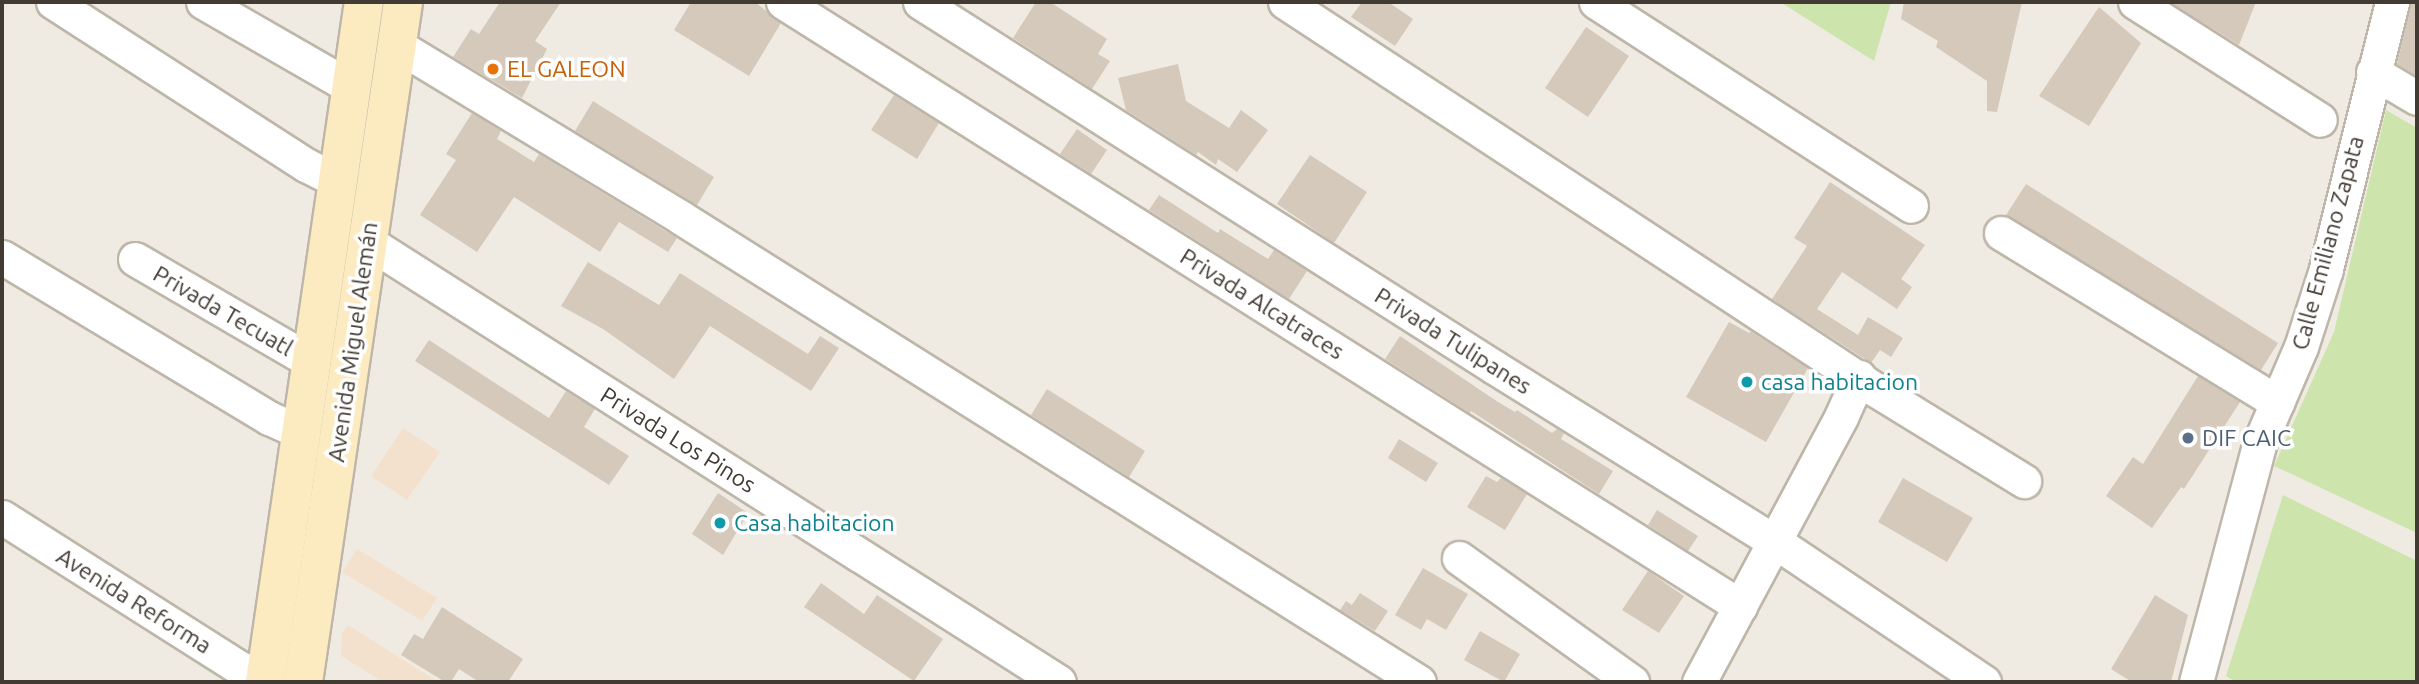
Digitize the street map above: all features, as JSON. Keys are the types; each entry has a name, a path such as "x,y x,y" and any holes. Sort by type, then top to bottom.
{"main road":[{"name":"Avenida Miguel Alemán","path":"266,682 364,2"},
{"name":"Avenida Miguel Alemán","path":"303,682 403,2"}],"street":[{"path":"54,2 306,165 337,181"},
{"path":"203,2 351,87"},
{"name":"Privada Alcatraces","path":"783,2 1740,606"},
{"name":"Privada Tulipanes","path":"920,2 1494,367 1774,541 1984,682"},
{"path":"1284,2 1859,377 2024,481"},
{"path":"1596,2 1911,206"},
{"path":"2135,2 2320,120"},
{"name":"Calle Emiliano Zapata","path":"2196,682 2260,442 2301,347 2326,269 2392,2"},
{"path":"398,46 680,217 1419,682"},
{"path":"2373,72 2417,98"},
{"path":"2001,233 2277,402"},
{"name":"Privada Los Pinos","path":"368,242 1059,682"},
{"path":"2,257 269,418 302,433"},
{"name":"Privada Tecuatl","path":"135,259 312,362"},
{"path":"1699,682 1859,377"},
{"name":"Avenida Reforma","path":"2,517 266,682"},
{"path":"1459,558 1632,682"}],"shaded area":[{"path":"403,428 440,452 407,500 371,476"},
{"path":"357,549 437,598 422,621 342,572"},
{"path":"348,625 438,682 383,682 341,656 342,633"}],"green space":[{"path":"1780,2 1891,2 1874,61"},
{"path":"2386,110 2417,128 2417,533 2274,466 2334,332"},
{"path":"2283,495 2417,561 2417,682 2236,682 2226,676"}],"building":[{"path":"500,2 561,2 535,41 547,49 522,98 453,57 471,29 479,34"},
{"path":"691,2 755,2 781,23 749,76 674,30"},
{"path":"1036,2 1050,2 1107,39 1098,54 1110,61 1092,89 1013,38"},
{"path":"1362,2 1388,2 1413,19 1395,46 1351,17"},
{"path":"1904,2 2022,2 1997,112 1987,111 1987,81 1936,47 1938,41 1901,19"},
{"path":"2170,2 2256,2 2239,45"},
{"path":"2412,2 2417,2 2417,76 2397,64"},
{"path":"2099,7 2141,43 2089,126 2039,96"},
{"path":"1586,27 1629,56 1588,117 1545,88"},
{"path":"1178,64 1186,101 1229,128 1241,110 1268,130 1237,172 1218,159 1216,165 1198,152 1196,155 1126,110 1118,78"},
{"path":"894,95 939,123 917,159 871,130"},
{"path":"593,101 714,177 697,205 575,131"},
{"path":"472,113 501,131 497,139 534,162 539,154 677,238 668,252 619,222 600,252 514,197 477,252 420,215 456,160 446,154"},
{"path":"1077,129 1107,150 1091,174 1060,154"},
{"path":"1310,155 1367,192 1334,243 1277,204"},
{"path":"1830,182 1925,245 1901,279 1912,287 1897,309 1842,272 1817,309 1858,335 1868,317 1903,338 1891,357 1880,350 1871,363 1772,299 1807,246 1794,238"},
{"path":"2026,184 2278,343 2261,370 2006,215"},
{"path":"1159,195 1218,233 1220,229 1268,259 1274,250 1307,271 1289,299 1149,210"},
{"path":"588,262 659,305 680,273 808,354 820,336 839,348 811,391 710,326 674,379 603,329 561,306"},
{"name":"casa habitacion","path":"1729,322 1749,333 1750,331 1808,368 1766,442 1686,397"},
{"path":"1400,336 1498,402 1515,412 1517,410 1552,433 1557,429 1564,433 1561,439 1613,471 1599,494 1385,359"},
{"path":"429,340 549,418 566,391 595,409 584,427 629,456 609,485 415,361"},
{"path":"2198,376 2240,402 2184,489 2181,487 2152,528 2106,496 2133,457 2143,464"},
{"path":"1047,389 1145,451 1129,477 1031,415"},
{"path":"1399,439 1438,463 1426,482 1388,458"},
{"path":"1486,476 1497,482 1501,478 1527,494 1505,530 1467,507"},
{"path":"1903,478 1973,518 1947,562 1878,522"},
{"name":"Casa habitacion","path":"718,493 748,513 723,555 692,534"},
{"path":"1657,510 1698,536 1688,551 1648,525"},
{"path":"1423,568 1468,594 1446,630 1427,619 1421,630 1395,615"},
{"path":"1648,571 1684,596 1659,633 1622,610"},
{"name":"casa habitacion","path":"821,583 864,614 877,595 943,639 914,681 804,607"},
{"path":"1360,593 1388,611 1375,631 1340,610 1346,601 1352,605"},
{"path":"2155,595 2188,615 2171,682 2132,682 2111,669"},
{"path":"442,607 523,659 508,682 479,682 459,669 451,682 445,682 401,655 414,634 423,639"},
{"path":"1480,631 1520,654 1504,682 1464,660"}],"place":[{"name":"EL GALEON","path":"493,69"},
{"name":"casa habitacion","path":"1747,382"},
{"name":"DIF CAIC","path":"2188,438"},
{"name":"Casa habitacion","path":"720,523"}]}
